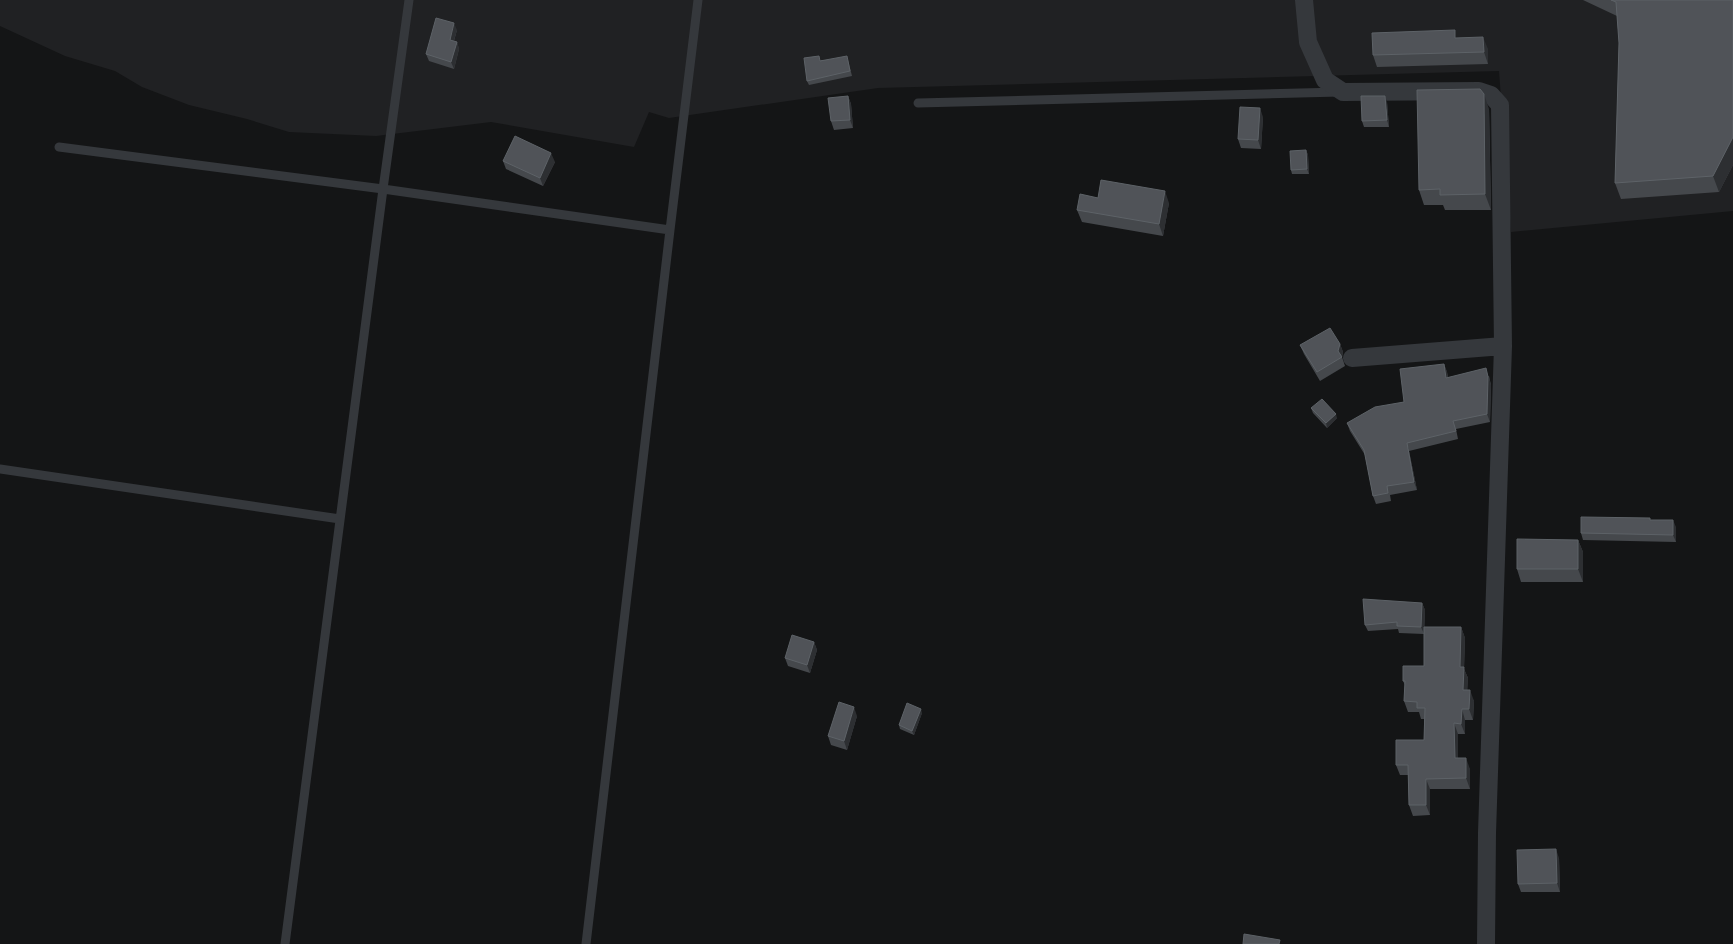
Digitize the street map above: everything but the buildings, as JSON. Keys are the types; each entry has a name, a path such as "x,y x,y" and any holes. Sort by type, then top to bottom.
{"street":[{"path":"1304,0 1308,42 1325,80 1343,92 1479,91 1491,95 1500,105 1503,346 1487,833 1486,944"},
{"path":"1352,358 1503,346"}],"lane":[{"path":"284,944 382,189 409,0"},
{"path":"586,944 698,0"},
{"path":"918,103 1343,92"},
{"path":"59,147 382,189 670,230"},
{"path":"0,469 340,519"}],"shaded area":[{"path":"0,0 1733,0 1733,211 1511,232 1499,71 878,88 669,118 649,112 634,147 491,122 376,136 289,132 247,119 189,105 142,87 115,71 65,56 0,26"}]}
